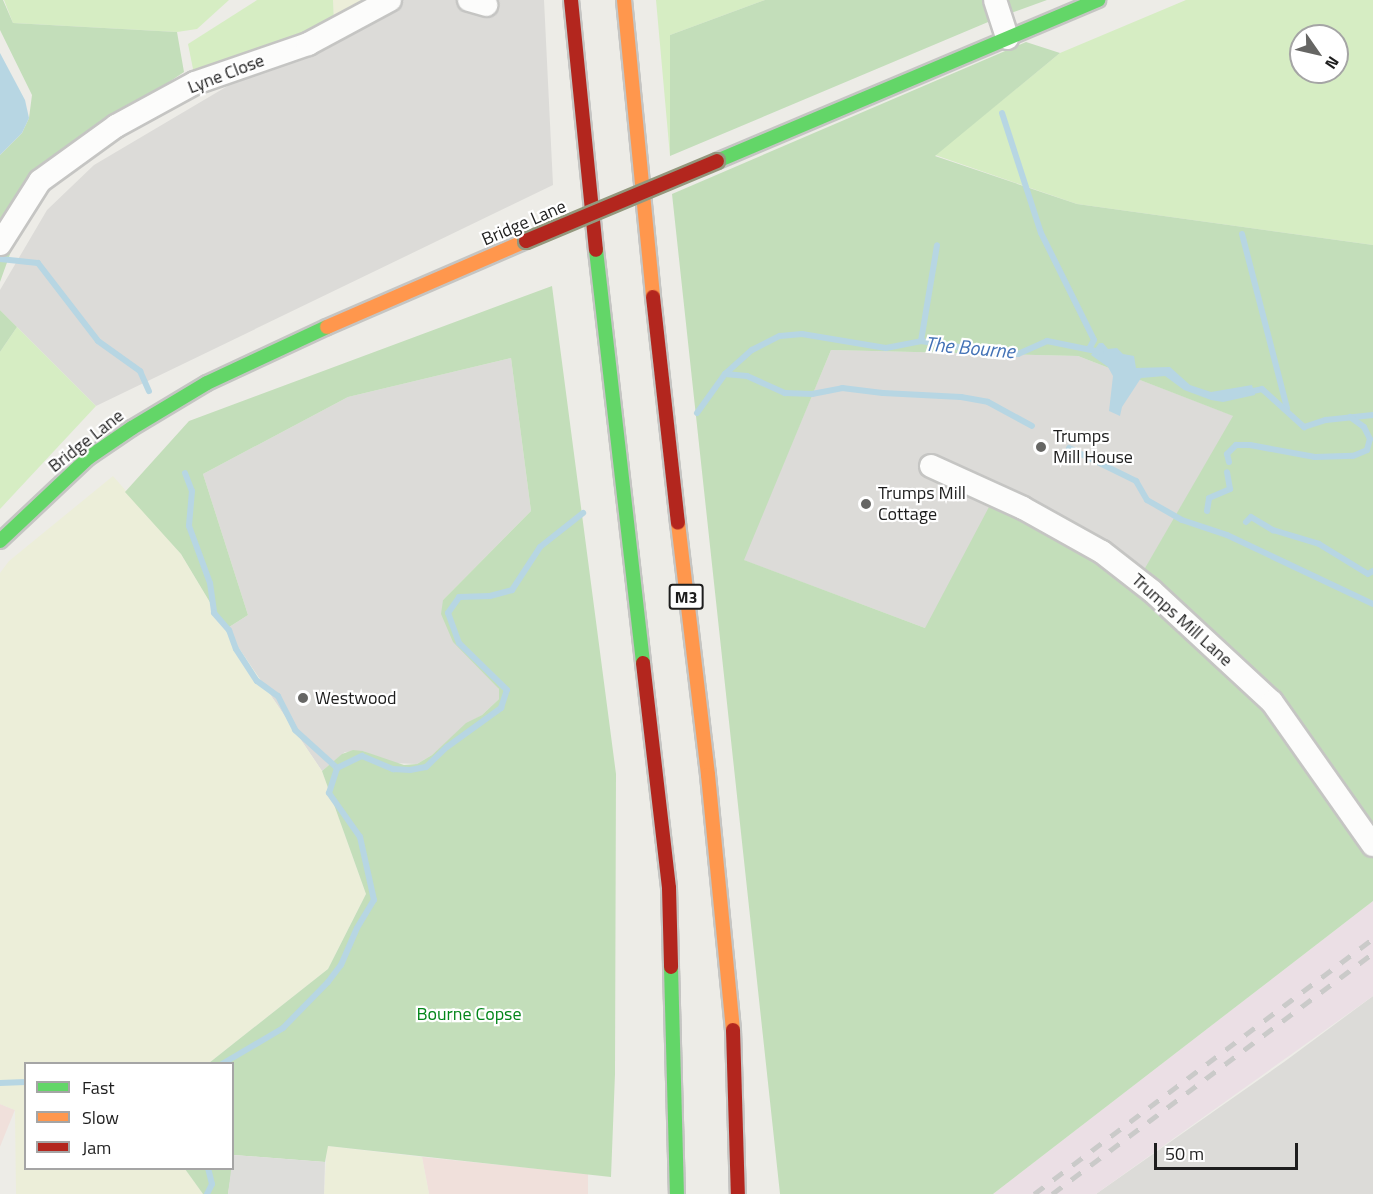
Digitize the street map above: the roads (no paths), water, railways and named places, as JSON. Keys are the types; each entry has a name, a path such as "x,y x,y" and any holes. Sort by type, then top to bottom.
{"main road":[{"path":"571,0 597,260 669,888 677,1194"},
{"name":"M3","path":"624,0 667,435 709,786 733,1034 738,1194"},
{"name":"Bridge Lane","path":"0,542 17,523 88,459 132,428 207,383 354,315 526,241 1098,0"}],"street":[{"name":"Lyne Close","path":"0,244 40,181 116,126 195,82 308,44 390,0"},
{"path":"995,0 1007,38"},
{"name":"Trumps Mill Lane","path":"931,466 1023,508 1102,552 1152,591 1272,702 1373,845"}],"water":[{"path":"0,53 25,100 29,118 22,133 0,155"},
{"path":"1099,343 1103,343 1108,349 1117,348 1123,354 1134,356 1136,368 1170,367 1190,385 1211,392 1252,385 1255,395 1223,402 1184,390 1165,376 1141,378 1122,407 1120,416 1109,411 1113,376 1108,367 1091,355"}],"waterway":[{"path":"1002,113 1041,233 1094,340 1089,349"},
{"path":"1242,234 1287,408"},
{"path":"921,341 937,245"},
{"path":"0,259 38,263 98,341 140,371 149,391"},
{"name":"The Bourne","path":"697,413 725,374 752,350 780,336 802,334 886,348 921,341 1003,354 1018,354 1047,341 1101,352"},
{"name":"The Bourne","path":"725,374 747,376 785,393 812,394 842,388 883,393 961,397 988,402 1032,426"},
{"name":"The Bourne","path":"1249,392 1262,389 1304,427 1326,420 1373,415"},
{"path":"1229,462 1227,454 1236,445 1250,445 1315,457 1353,456 1367,450 1370,439 1364,427 1350,417"},
{"name":"The Bourne","path":"1069,448 1136,481 1147,500 1182,520 1227,535 1373,604"},
{"path":"1207,511 1209,498 1230,489 1227,472"},
{"path":"185,473 192,491 189,526 210,583 214,613 229,630 236,649 257,681 278,696 295,730 337,768"},
{"path":"337,768 362,756 393,769 410,770 426,767 447,747 501,708 507,690 459,643 448,613 459,597 490,596 512,590 540,547 583,513"},
{"path":"1246,522 1251,517 1273,530 1319,544 1368,574 1373,571"},
{"name":"The Bourne","path":"225,1062 283,1028 328,982 341,965 357,928 374,900 360,837 329,793 337,768"},
{"name":"The Bourne","path":"0,1083 24,1082"},
{"name":"The Bourne","path":"207,1194 212,1184 208,1170"}],"railway":[{"path":"1034,1194 1373,939"},
{"path":"1052,1194 1373,953"}],"place":[{"name":"Trumps Mill House","path":"1041,447"},
{"name":"Trumps Mill Cottage","path":"866,504"},
{"name":"Westwood","path":"303,698"}],"park label":[{"name":"Bourne Copse","path":"469,1014"}]}
